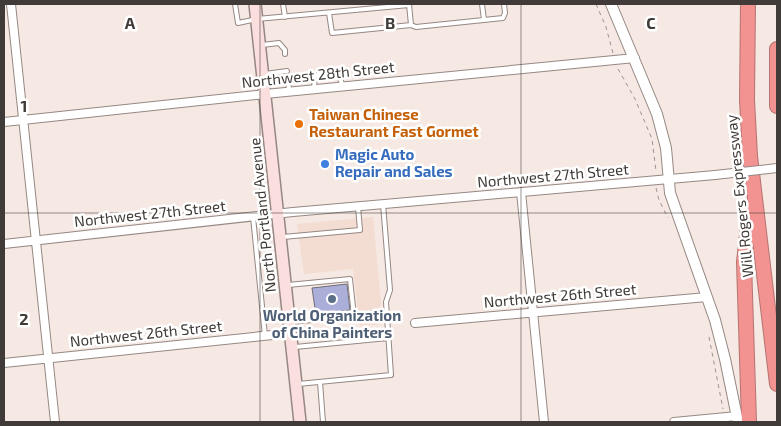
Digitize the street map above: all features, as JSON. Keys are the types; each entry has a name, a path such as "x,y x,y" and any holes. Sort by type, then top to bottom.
{"highway":[{"name":"Will Rogers Expressway","path":"748,4 747,100 752,186 777,384"},
{"path":"777,49 777,106"},
{"path":"742,420 744,262 752,186"}],"main road":[{"name":"North Portland Avenue","path":"256,4 300,422"}],"street":[{"path":"10,4 55,422"},
{"path":"612,4 657,114 666,148 670,193 707,297 742,420 674,422"},
{"name":"Northwest 28th Street","path":"4,122 314,89 635,58"},
{"name":"Northwest 27th Street","path":"4,244 358,206 777,168"},
{"path":"521,192 544,422"},
{"name":"Northwest 26th Street","path":"415,323 707,297"},
{"name":"Northwest 26th Street","path":"4,364 265,336 290,328"}],"lane":[{"path":"235,4 238,23 257,19 409,4 411,26"},
{"path":"283,4 285,17"},
{"path":"482,4 484,20"},
{"path":"329,13 332,33 503,18 505,13 504,4"},
{"path":"260,45 279,43 285,50 285,54"},
{"path":"286,65 289,92"},
{"path":"263,74 287,71"},
{"path":"288,77 336,74 340,75 343,87"},
{"path":"314,89 315,75"},
{"path":"296,384 391,375 386,302 390,290 383,204"},
{"path":"281,237 360,230 358,206"},
{"path":"253,217 265,336"},
{"path":"286,285 350,279 354,316 290,328"},
{"path":"292,347 388,338"},
{"path":"320,382 323,422"}],"path":[{"path":"635,99 652,139 656,169"},
{"path":"709,337 723,408"}],"shaded area":[{"path":"373,217 383,324 360,326 353,269 304,274 297,224"}],"building":[{"name":"World Organization of China Painters","path":"347,284 350,310 316,315 312,288"}],"place":[{"name":"Taiwan Chinese Restaurant Fast Gormet","path":"299,124"},
{"name":"Magic Auto Repair and Sales","path":"325,164"},
{"name":"World Organization of China Painters","path":"332,299"}]}
